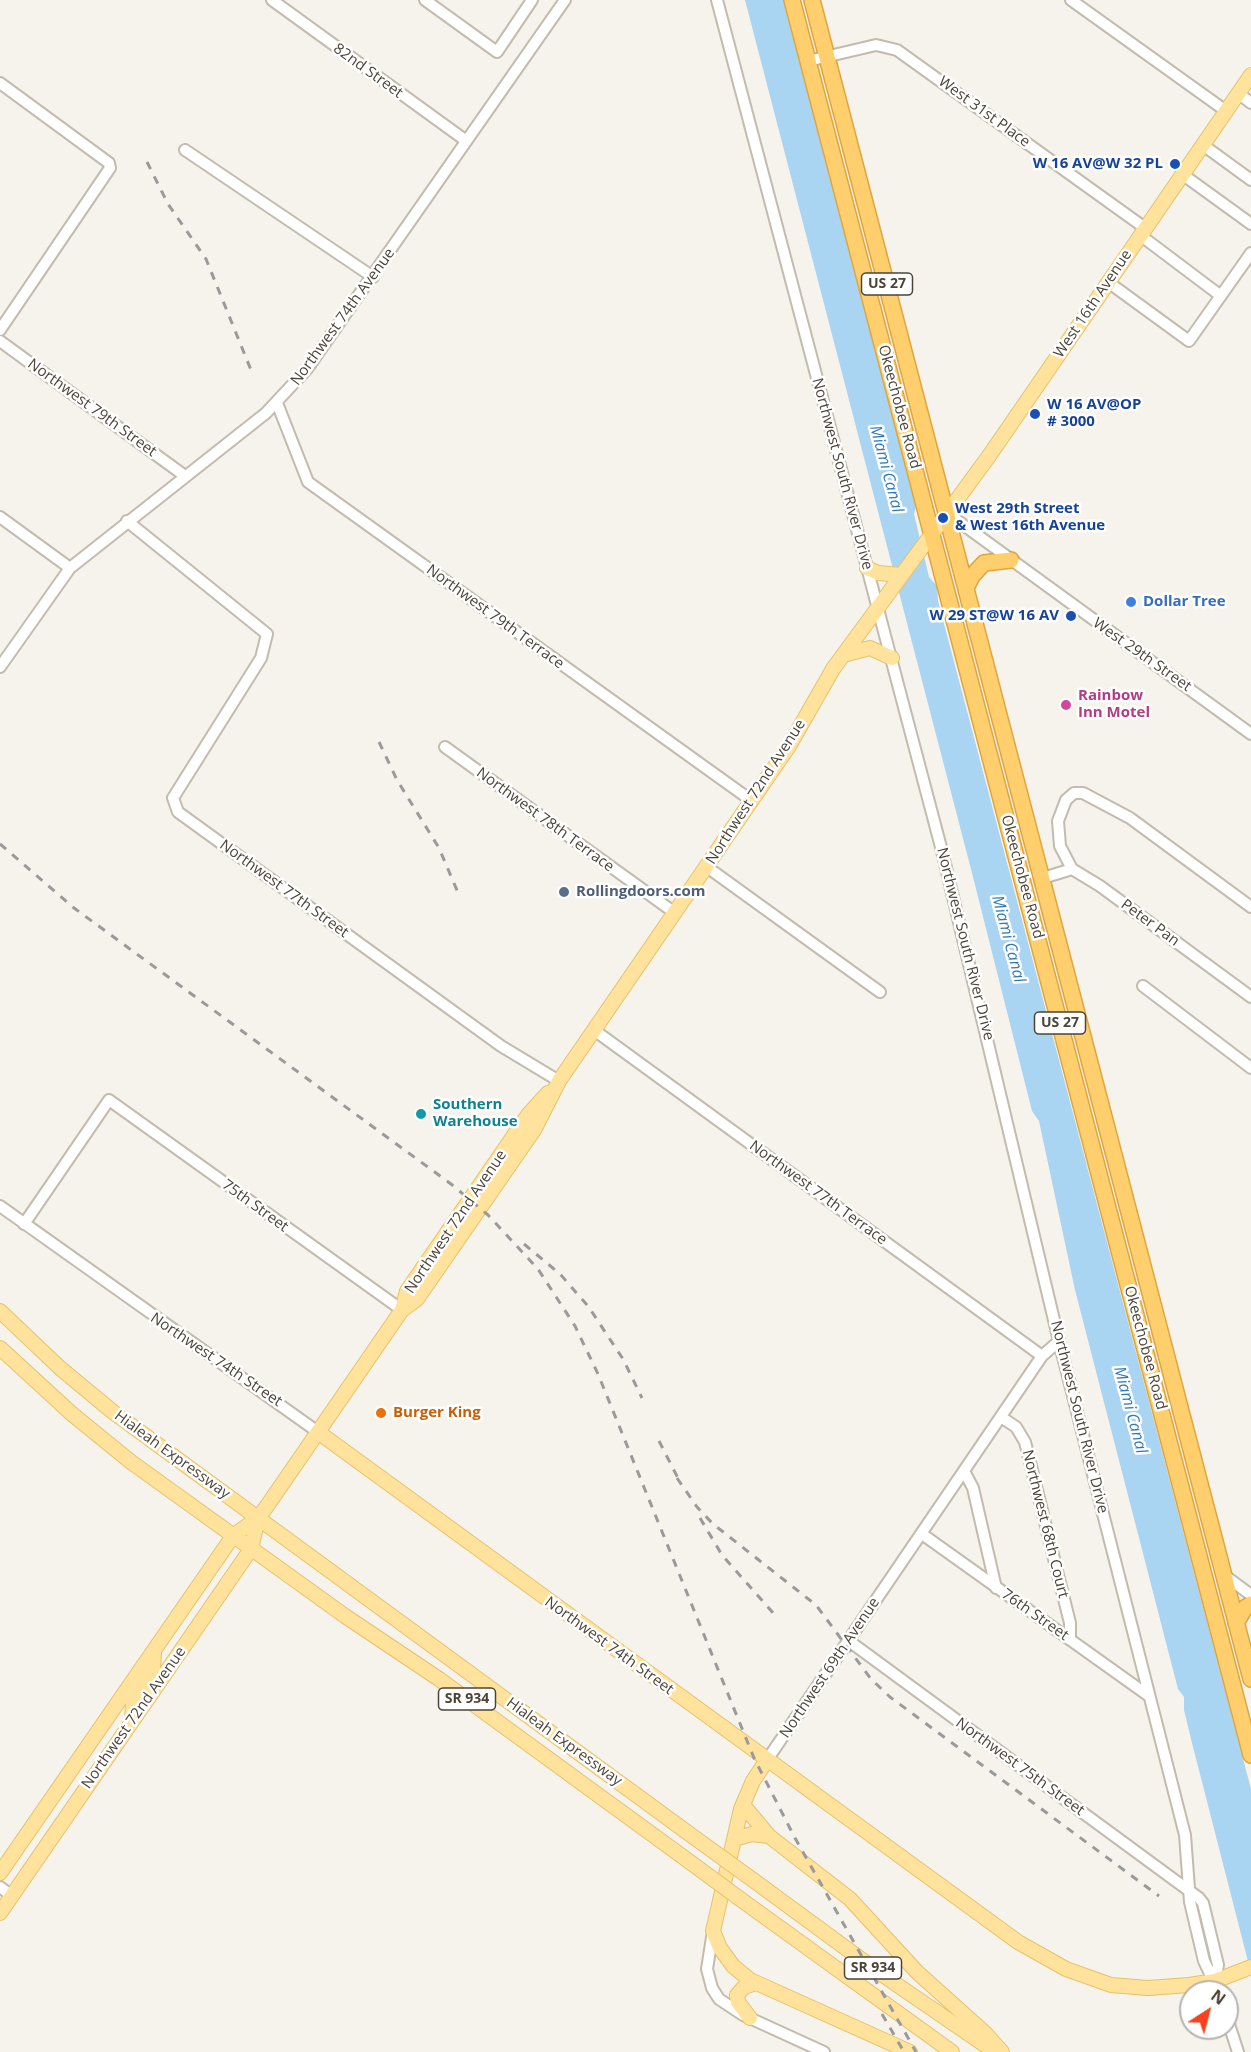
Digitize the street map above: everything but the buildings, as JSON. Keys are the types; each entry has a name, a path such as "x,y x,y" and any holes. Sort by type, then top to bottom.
{"highway":[{"name":"Okeechobee Road","path":"792,0 928,538 1251,1755"},
{"name":"Okeechobee Road","path":"813,0 1251,1679"},
{"path":"966,588 972,576 984,563 1011,560"},
{"path":"1195,1539 1212,1564 1224,1575"},
{"path":"1236,1623 1245,1608 1251,1605"}],"main road":[{"name":"West 16th Avenue","path":"928,538 1251,75"},
{"name":"Northwest 72nd Avenue","path":"0,1872 233,1536 258,1518 318,1432 402,1310 407,1291 445,1235 528,1115 559,1081 789,746 843,655 928,538"},
{"path":"873,571 902,574"},
{"path":"843,655 870,648 892,658"},
{"name":"Hialeah Expressway","path":"0,1311 60,1368 106,1406 876,1971 995,2052"},
{"name":"Hialeah Expressway","path":"0,1348 105,1442 251,1549 439,1679 952,2052"},
{"name":"Northwest 74th Street","path":"318,1432 1018,1942 1066,1969 1111,1985 1179,1988"},
{"name":"Northwest 72nd Avenue","path":"0,1913 251,1549 258,1518"},
{"path":"132,1722 133,1703 155,1668 154,1651"},
{"path":"81,1756 99,1770"},
{"name":"Northwest 69th Avenue","path":"713,1931 742,1805 766,1760"},
{"path":"742,1805 769,1836 850,1899 917,1972 986,2034 1002,2052"},
{"path":"734,1839 752,1834 769,1836"},
{"path":"713,1931 720,1948 733,1966 756,1983 910,2052"},
{"name":"Northwest 74th Street","path":"1226,1980 1251,1967"},
{"path":"750,2018 738,2002 737,1995 744,1987 756,1983"}],"street":[{"name":"82nd Street","path":"272,0 465,140"},
{"path":"425,0 497,52 532,0"},
{"name":"Northwest 74th Avenue","path":"0,667 70,568 277,403 307,369 444,177 465,140 565,0"},
{"name":"Northwest South River Drive","path":"717,0 873,571 878,608 983,1016 1059,1341 1185,1835 1190,1902 1206,1968 1213,1980"},
{"path":"1071,0 1226,111"},
{"name":"West 31st Place","path":"808,61 876,45 897,50 1143,232 1221,296"},
{"path":"0,83 109,163 110,168 0,330"},
{"path":"1238,93 1251,103"},
{"path":"1203,145 1251,180"},
{"path":"185,150 373,277"},
{"path":"1182,174 1251,224"},
{"path":"1108,282 1189,341 1251,253"},
{"name":"Northwest 79th Street","path":"0,341 185,476"},
{"name":"Northwest 79th Terrace","path":"277,403 308,482 752,801"},
{"name":"West 29th Street","path":"947,513 1251,734"},
{"path":"0,518 70,568"},
{"name":"Northwest 77th Street","path":"127,521 267,634 261,658 173,798 178,812 501,1046 559,1081"},
{"name":"Northwest 78th Terrace","path":"445,747 675,913"},
{"path":"1043,878 1072,869 1057,837 1060,810 1074,793 1083,793 1114,812 1130,818 1251,906"},
{"path":"707,867 880,992"},
{"name":"Peter Pan","path":"1072,869 1100,886 1251,997"},
{"path":"1143,986 1250,1066"},
{"name":"Northwest 77th Terrace","path":"594,1030 1042,1356"},
{"name":"75th Street","path":"24,1224 109,1100 402,1310"},
{"name":"Northwest 74th Street","path":"0,1206 318,1432"},
{"name":"Northwest 69th Avenue","path":"766,1760 1042,1356 1059,1341"},
{"name":"Northwest 68th Court","path":"1000,1417 1016,1427 1025,1442 1070,1623 1070,1640"},
{"path":"964,1471 973,1488 996,1587"},
{"name":"76th Street","path":"922,1534 1149,1696"},
{"path":"1224,1575 1251,1595"},
{"name":"Northwest 75th Street","path":"849,1641 1191,1894"},
{"path":"1171,1878 1184,1873 1189,1866"},
{"path":"0,1887 12,1896"},
{"name":"Northwest 69th Avenue","path":"713,1931 707,1969 712,1988 724,2003 750,2018 824,2052"}],"water":[{"name":"Miami Canal","path":"745,0 783,0 916,507 914,514 929,577 937,586 938,601 1251,1789 1251,1973 1192,1743 1184,1710 1184,1697 1178,1689 1075,1290 1039,1121 1032,1111"}],"railway":[{"path":"147,162 168,204 206,259 253,375"},
{"path":"379,742 397,780 439,848 459,895"},
{"path":"0,844 74,908 451,1184 488,1215 538,1269 575,1326 598,1374 754,1758 795,1838 916,2052"},
{"path":"524,1244 560,1274 588,1306 623,1359 642,1398"},
{"path":"659,1441 681,1484"},
{"path":"677,1478 697,1507 713,1524 816,1605 871,1679 890,1697 1159,1896"},
{"path":"700,1518 722,1555 775,1615"},
{"path":"882,2014 904,2052"}],"place":[{"name":"W 16 AV@W 32 PL","path":"1175,164"},
{"name":"W 16 AV@OP # 3000","path":"1035,414"},
{"name":"West 29th Street & West 16th Avenue","path":"943,518"},
{"name":"Dollar Tree","path":"1131,602"},
{"name":"W 29 ST@W 16 AV","path":"1071,616"},
{"name":"Rainbow Inn Motel","path":"1066,705"},
{"name":"Rollingdoors.com","path":"564,892"},
{"name":"Southern Warehouse","path":"421,1114"},
{"name":"Burger King","path":"381,1413"}]}
